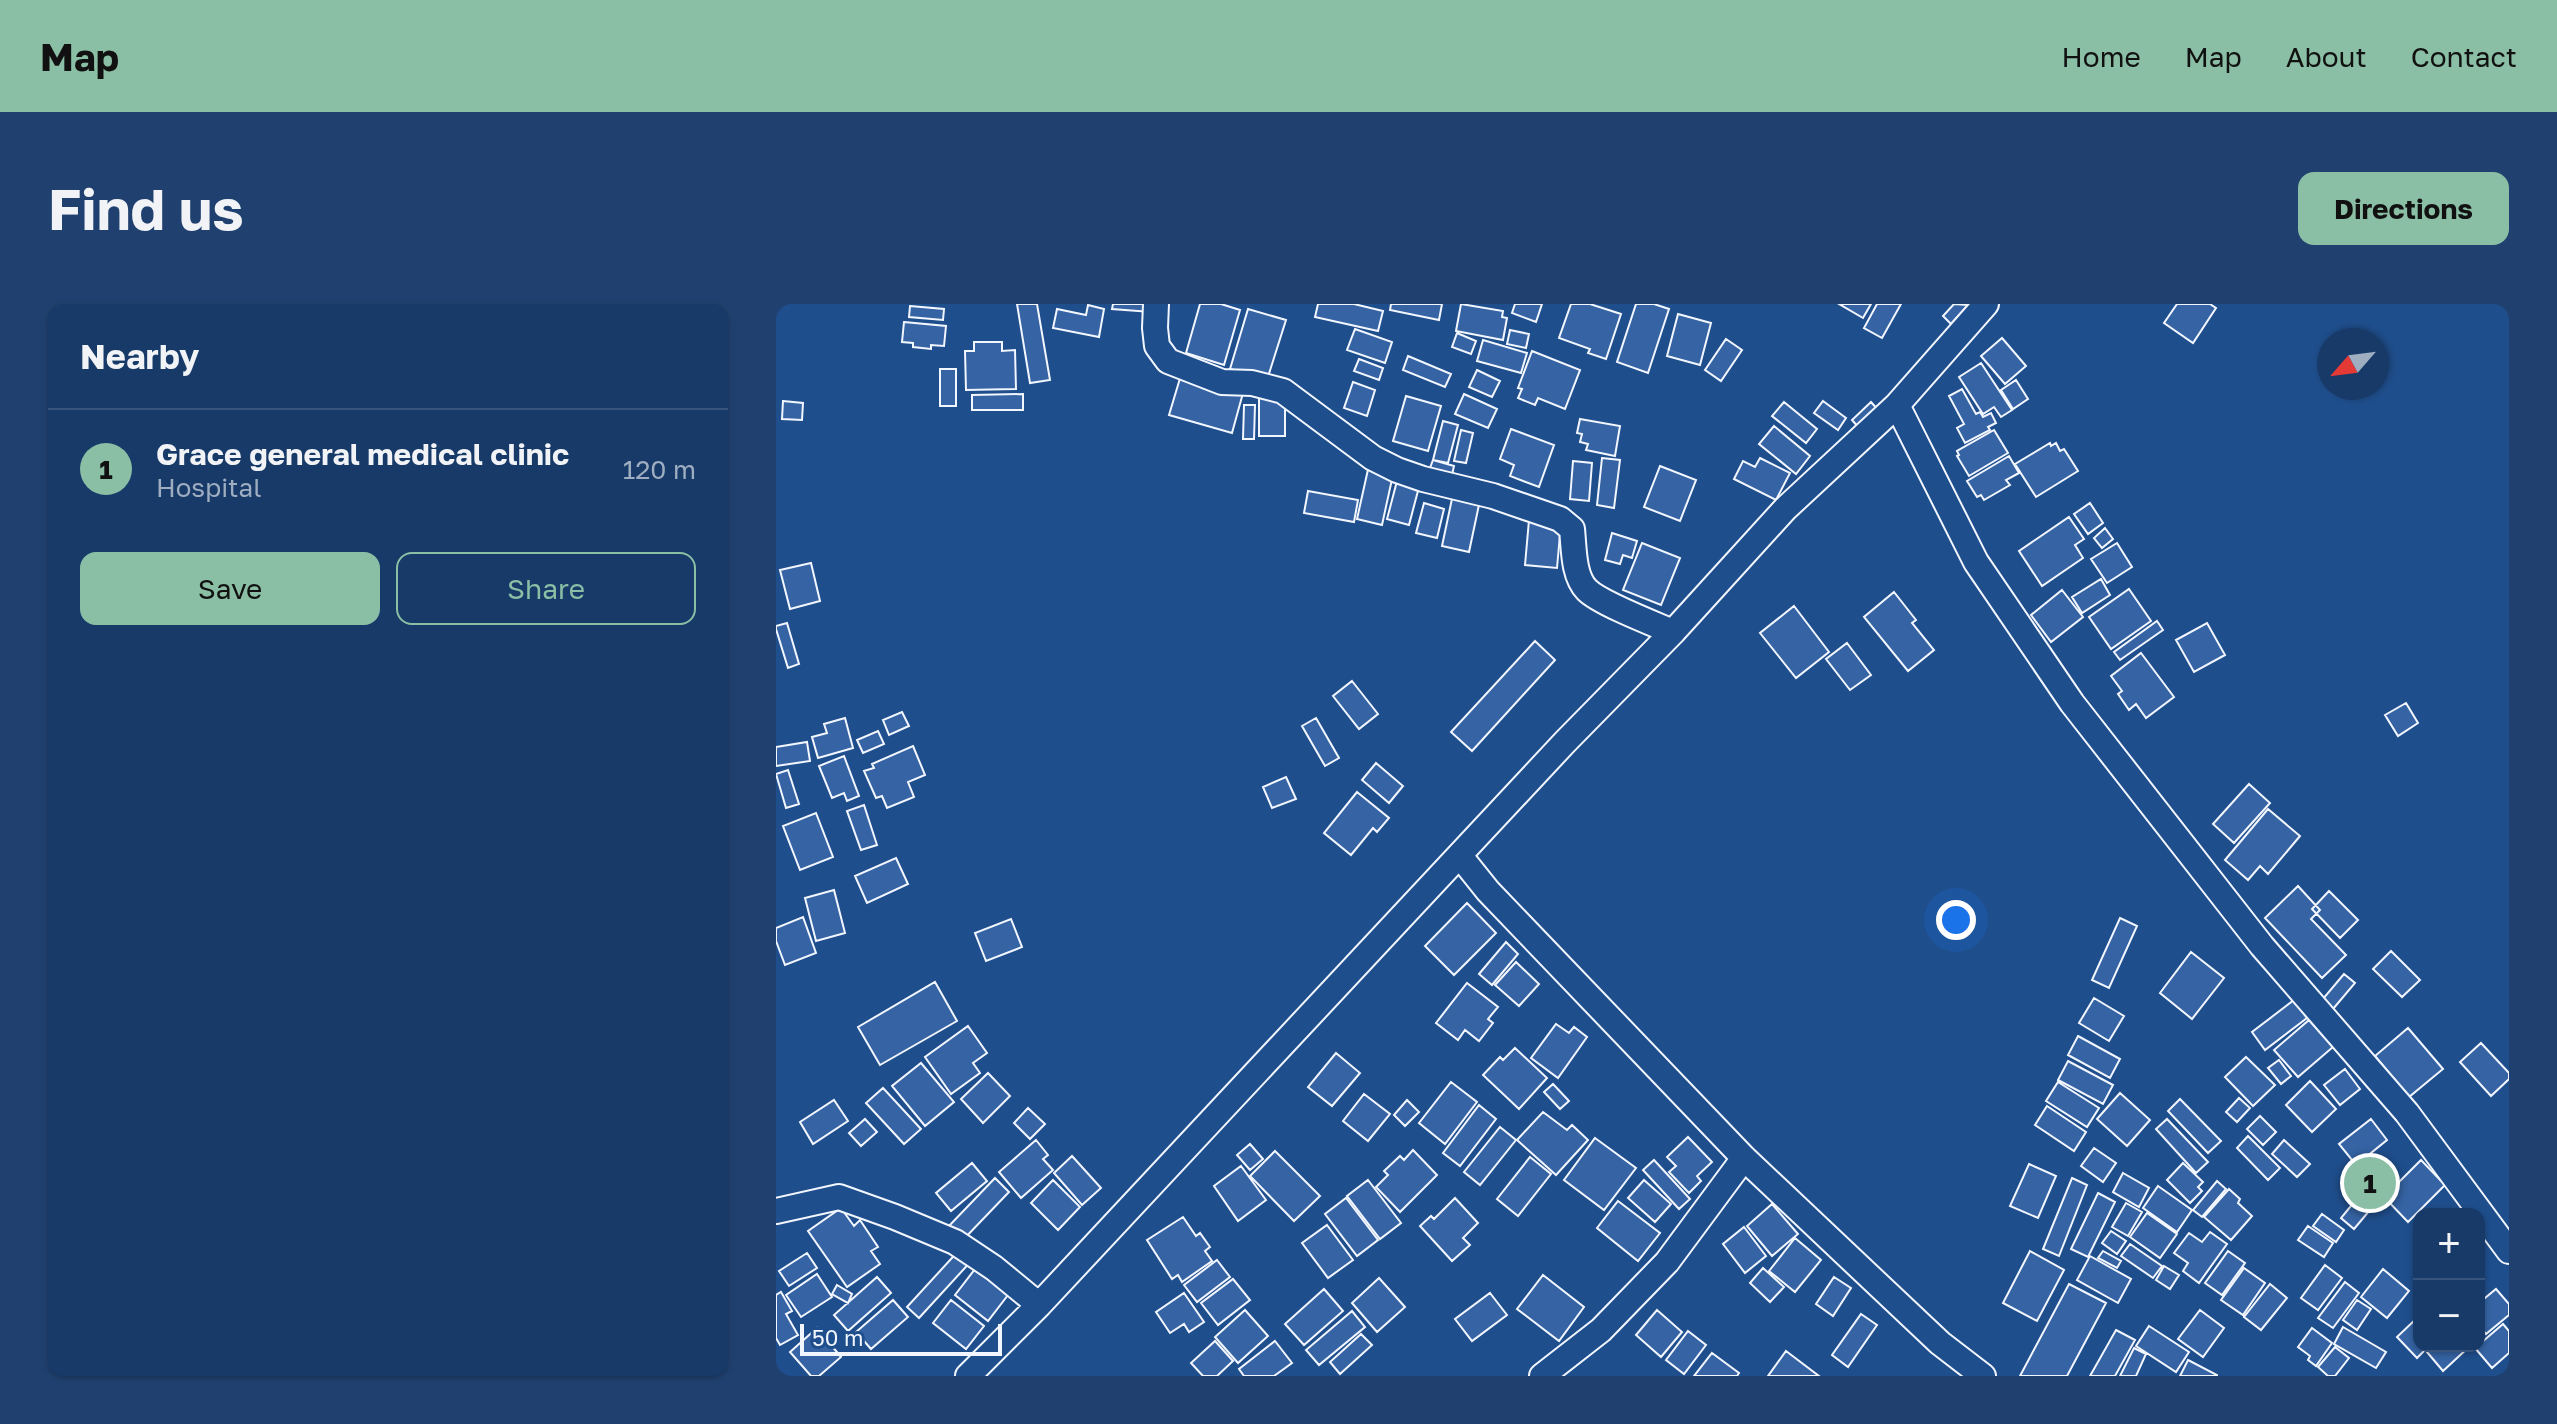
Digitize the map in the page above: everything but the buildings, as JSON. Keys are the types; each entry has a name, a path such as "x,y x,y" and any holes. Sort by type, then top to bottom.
{"street":[{"path":"1156,304 1157,346 1168,361 1222,382 1252,383 1283,391 1373,458 1397,470 1493,496 1560,519 1572,529 1577,567 1587,591 1673,632"},
{"path":"968,1376 1039,1305 1785,509 1897,405 1986,304"},
{"path":"1897,405 1976,562 2030,645 2262,946 2407,1113 2509,1251"},
{"path":"1460,856 1488,891 1744,1158 1940,1343 1983,1376"},
{"path":"1542,1376 1601,1330 1667,1262 1744,1158"},
{"path":"776,1211 839,1197 895,1217 955,1242 994,1268 1039,1305"}],"place":[{"name":"Grace general medical clinic","path":"2370,1183"}]}
